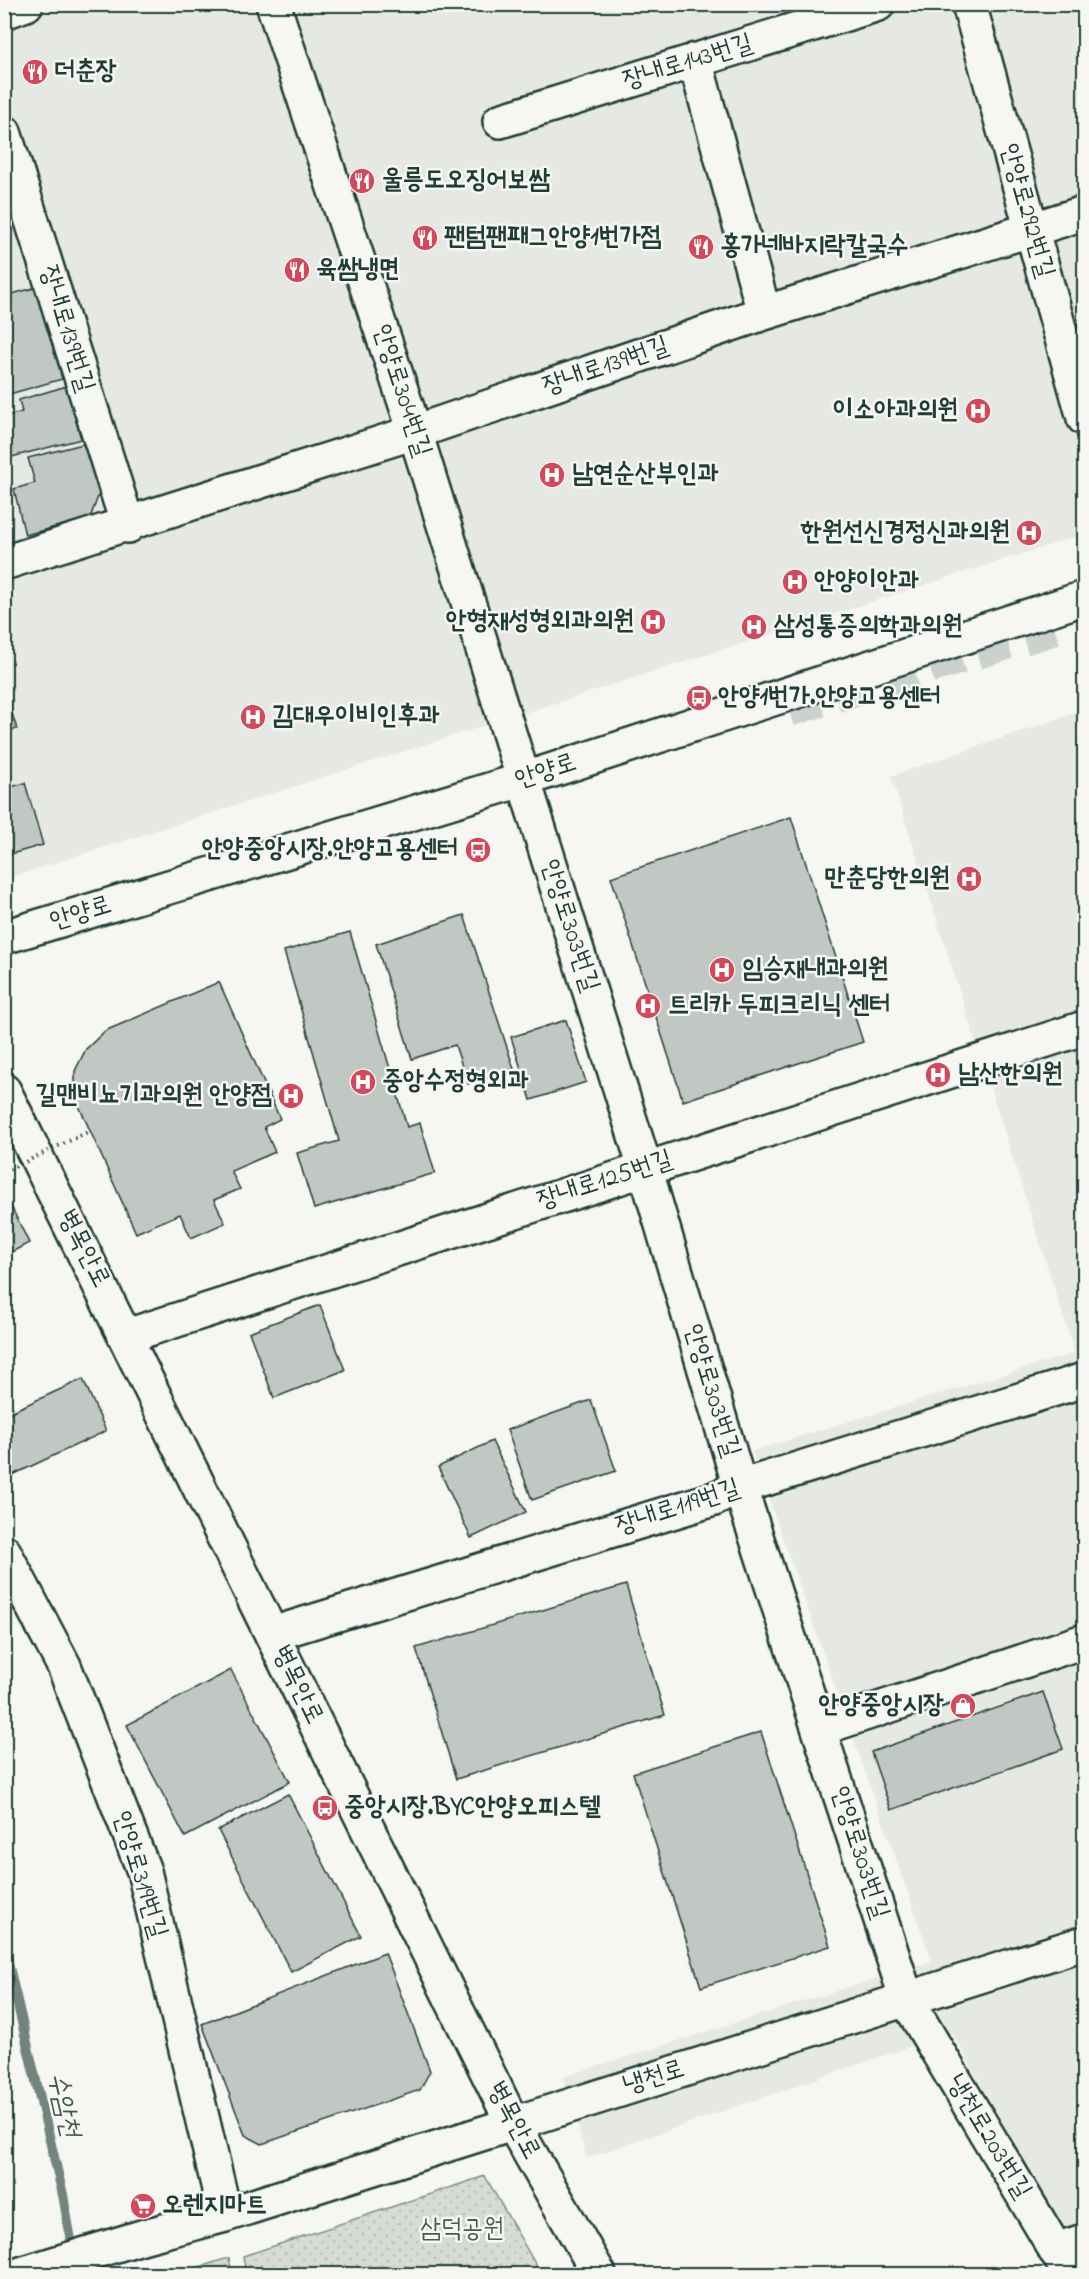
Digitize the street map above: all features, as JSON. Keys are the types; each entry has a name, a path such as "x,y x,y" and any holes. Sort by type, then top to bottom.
{"street":[{"path":"4,12 26,4"},
{"name":"안양로304번길","path":"273,4 415,432 522,780"},
{"name":"장내로143번길","path":"500,121 878,4"},
{"name":"안양로292번길","path":"969,4 1084,418"},
{"path":"695,60 764,313"},
{"name":"장내로139번길","path":"4,132 129,526"},
{"name":"장내로139번길","path":"4,563 129,526 415,432 764,313 1084,213"},
{"name":"안양로","path":"4,937 522,780 1084,598"},
{"name":"안양로303번길","path":"522,780 645,1168 740,1487 907,2000"},
{"name":"장내로125번길","path":"127,1336 1084,1028"},
{"name":"병목안로","path":"4,1091 127,1336 512,2122 599,2274"},
{"name":"장내로119번길","path":"272,1634 714,1499 740,1487 1084,1380"},
{"name":"안양로319번길","path":"4,1552 64,1666 144,1871 225,2215"},
{"path":"819,1729 1084,1641"},
{"name":"냉천로","path":"21,2274 145,2236 225,2215 512,2122 1084,1943"},
{"name":"냉천로203번길","path":"907,2000 1070,2255"}],"path":[{"path":"4,1172 90,1131"}],"shaded area":[{"path":"5,5 1084,5 1084,534 5,879"},
{"name":"안양중앙시장","path":"1084,710 1084,2237 1068,2242 952,2032 587,2158 563,2077 932,1961 752,1451 1075,1353 891,776"}],"green space":[{"name":"삼덕공원","path":"485,2176 541,2274 246,2274 243,2256"},
{"path":"229,2258 232,2274 175,2274"}],"building":[{"path":"38,287 62,379 6,395 4,363 8,362 4,349 4,296"},
{"path":"67,386 81,439 4,459 4,417 22,412 19,400"},
{"path":"87,443 99,494 90,518 25,535 14,489 35,483 28,458"},
{"path":"4,689 17,729 4,732"},
{"path":"25,783 43,845 4,856 4,789"},
{"path":"791,817 863,1042 683,1101 611,877"},
{"path":"464,915 514,1069 468,1084 455,1045 412,1059 376,944"},
{"path":"350,932 407,1127 420,1123 435,1173 314,1209 297,1153 339,1141 284,951"},
{"path":"219,982 280,1119 264,1127 275,1152 231,1171 240,1189 214,1200 225,1223 191,1238 180,1214 136,1233 75,1097 75,1071 86,1049 105,1031"},
{"path":"566,1020 586,1082 531,1100 511,1037"},
{"path":"4,1192 29,1243 4,1256"},
{"path":"320,1305 345,1370 274,1398 249,1332"},
{"path":"83,1379 106,1431 4,1479 4,1415"},
{"path":"591,1400 616,1471 532,1500 507,1430"},
{"path":"492,1441 526,1512 471,1538 438,1467"},
{"path":"626,1585 665,1715 456,1779 416,1648"},
{"path":"231,1670 290,1782 185,1837 127,1725"},
{"path":"1043,1692 1063,1749 891,1810 871,1752"},
{"path":"761,1732 830,1946 701,1987 633,1773"},
{"path":"288,1794 361,1936 291,1972 218,1830"},
{"path":"385,1953 430,2071 420,2090 262,2144 245,2135 202,2024"}],"waterway":[{"name":"수암천","path":"4,1946 63,2195 77,2274"}],"tunnel":[{"path":"789,710 1067,625"}],"place":[{"name":"더춘장","path":"35,72"},
{"name":"울릉도오징어보쌈","path":"362,181"},
{"name":"팬텀팬패그안양1번가점","path":"425,238"},
{"name":"홍가네바지락칼국수","path":"701,247"},
{"name":"육쌈냉면","path":"297,270"},
{"name":"이소아과의원","path":"978,411"},
{"name":"남연순산부인과","path":"552,475"},
{"name":"한원선신경정신과의원","path":"1029,533"},
{"name":"안양이안과","path":"795,582"},
{"name":"안형재성형외과의원","path":"653,622"},
{"name":"삼성통증의학과의원","path":"754,627"},
{"name":"안양1번가.안양고용센터","path":"699,698"},
{"name":"김대우이비인후과","path":"253,717"},
{"name":"안양중앙시장.안양고용센터","path":"478,850"},
{"name":"만춘당한의원","path":"969,879"},
{"name":"임승재내과의원","path":"722,970"},
{"name":"트리카 두피크리닉 센터","path":"648,1006"},
{"name":"남산한의원","path":"938,1075"},
{"name":"중앙수정형외과","path":"363,1082"},
{"name":"길맨비뇨기과의원 안양점","path":"291,1096"},
{"name":"안양중앙시장","path":"963,1706"},
{"name":"중앙시장.BYC안양오피스텔","path":"325,1808"},
{"name":"오렌지마트","path":"143,2206"}]}
